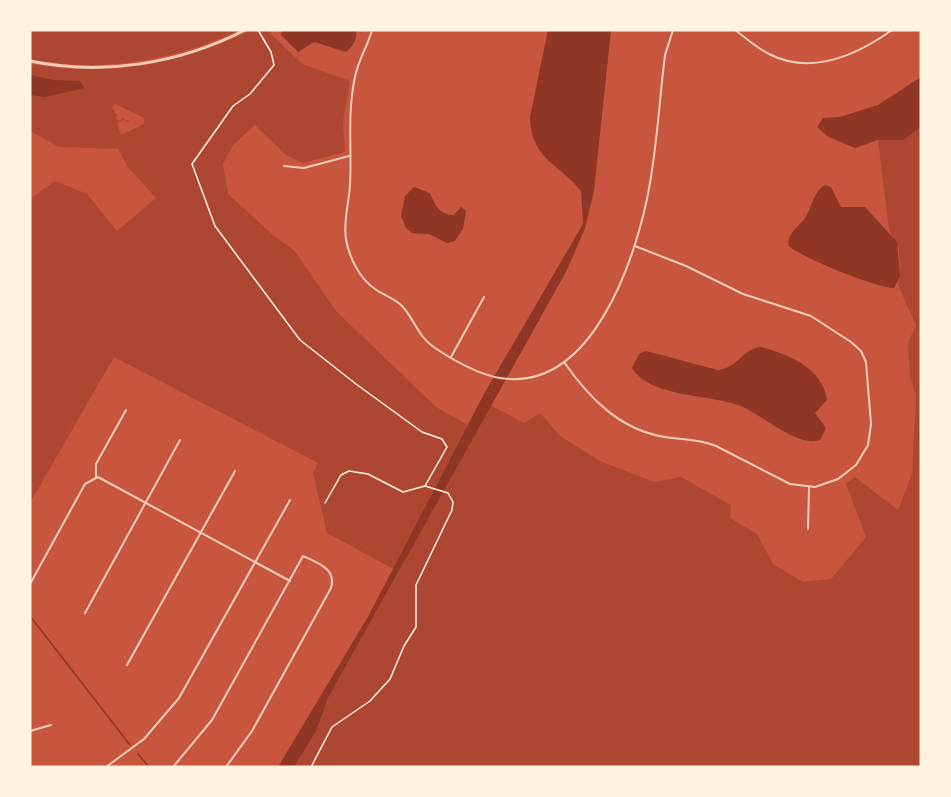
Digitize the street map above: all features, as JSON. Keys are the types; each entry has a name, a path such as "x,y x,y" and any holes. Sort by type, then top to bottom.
{"street":[{"path":"30,62 97,68 150,63 200,50 246,30"},
{"path":"372,30 355,76 350,115 345,230 358,272 373,288 402,306 424,340 451,358 490,376 507,379 529,377 564,362 581,348 597,327 635,246 648,195 665,55 673,30"},
{"path":"735,30 776,57 825,62 863,50 892,30"},
{"path":"284,166 304,168 350,156"},
{"path":"564,362 590,397 609,414 647,432 703,441 782,481 809,487 830,483 847,474 856,465 868,445 871,424 868,374 861,351 811,316 743,294 686,266 635,246"},
{"path":"451,358 484,297"},
{"path":"96,477 96,464 126,410"},
{"path":"85,613 180,440"},
{"path":"128,665 235,471"},
{"path":"30,584 85,484 96,477 108,480 290,581"},
{"path":"808,529 809,487"},
{"path":"106,767 139,744 174,706 290,500"},
{"path":"173,767 212,720 303,556 329,571 332,585 256,724 226,767"},
{"path":"30,731 51,725"}],"path":[{"path":"258,30 271,52 274,66 250,94 233,106 192,164 215,226 300,340 422,432 442,439 447,447 446,451 424,486"},
{"path":"311,767 332,727 370,701 390,679 404,646 417,627 416,585 452,510 453,502 448,493 424,486 403,492 368,474 349,471 341,475 325,503"}],"shaded area":[{"path":"30,30 240,30 164,56 111,64 84,65 30,59"},
{"path":"252,30 267,30 302,64 350,81 343,122 345,152 303,163 286,155 255,125 233,145 223,164 228,194 275,237 294,250 336,311 436,407 468,425 481,400 524,423 540,413 560,436 600,461 654,482 681,477 731,505 730,518 757,534 773,564 803,582 831,579 866,537 846,484 855,477 898,510 912,474 916,395 910,377 908,342 916,326 898,285 899,249 889,230 878,140 903,140 921,127 921,767 294,767 315,731 328,698 399,572 327,533 313,473 318,463 114,357 30,503 30,199 55,181 87,194 117,231 156,198 128,167 118,149 59,147 30,131 30,64 89,69 144,65 170,60","holes":["115,104 144,118 144,124 121,135 117,123 125,119 122,118 120,121 116,119 117,115 112,108"]},
{"path":"356,30 356,37 346,52 314,42 298,52 281,35 282,31"},
{"path":"548,30 611,30 594,191 585,228 567,270 328,698 316,731 294,767 278,767 369,615 484,394 583,224 581,191 541,152 535,143 532,131 530,117"},
{"path":"30,75 54,80 80,81 84,88 45,97 30,95"},
{"path":"921,77 921,127 903,140 878,140 855,148 827,136 817,127 823,118 840,117 878,105"},
{"path":"825,185 831,187 841,207 865,207 897,242 900,277 894,288 840,272 789,246 789,238 805,218 815,196"},
{"path":"414,187 430,193 441,211 449,215 454,215 461,207 466,211 463,229 455,241 447,243 429,234 412,233 406,228 401,216 405,196"},
{"path":"761,347 793,359 812,371 819,380 827,400 815,413 826,428 820,440 811,441 791,435 741,406 682,394 652,385 632,368 639,354 646,351 718,370 725,369 749,351"}],"waterway":[{"path":"30,616 130,745"},
{"path":"138,754 149,767"}]}
